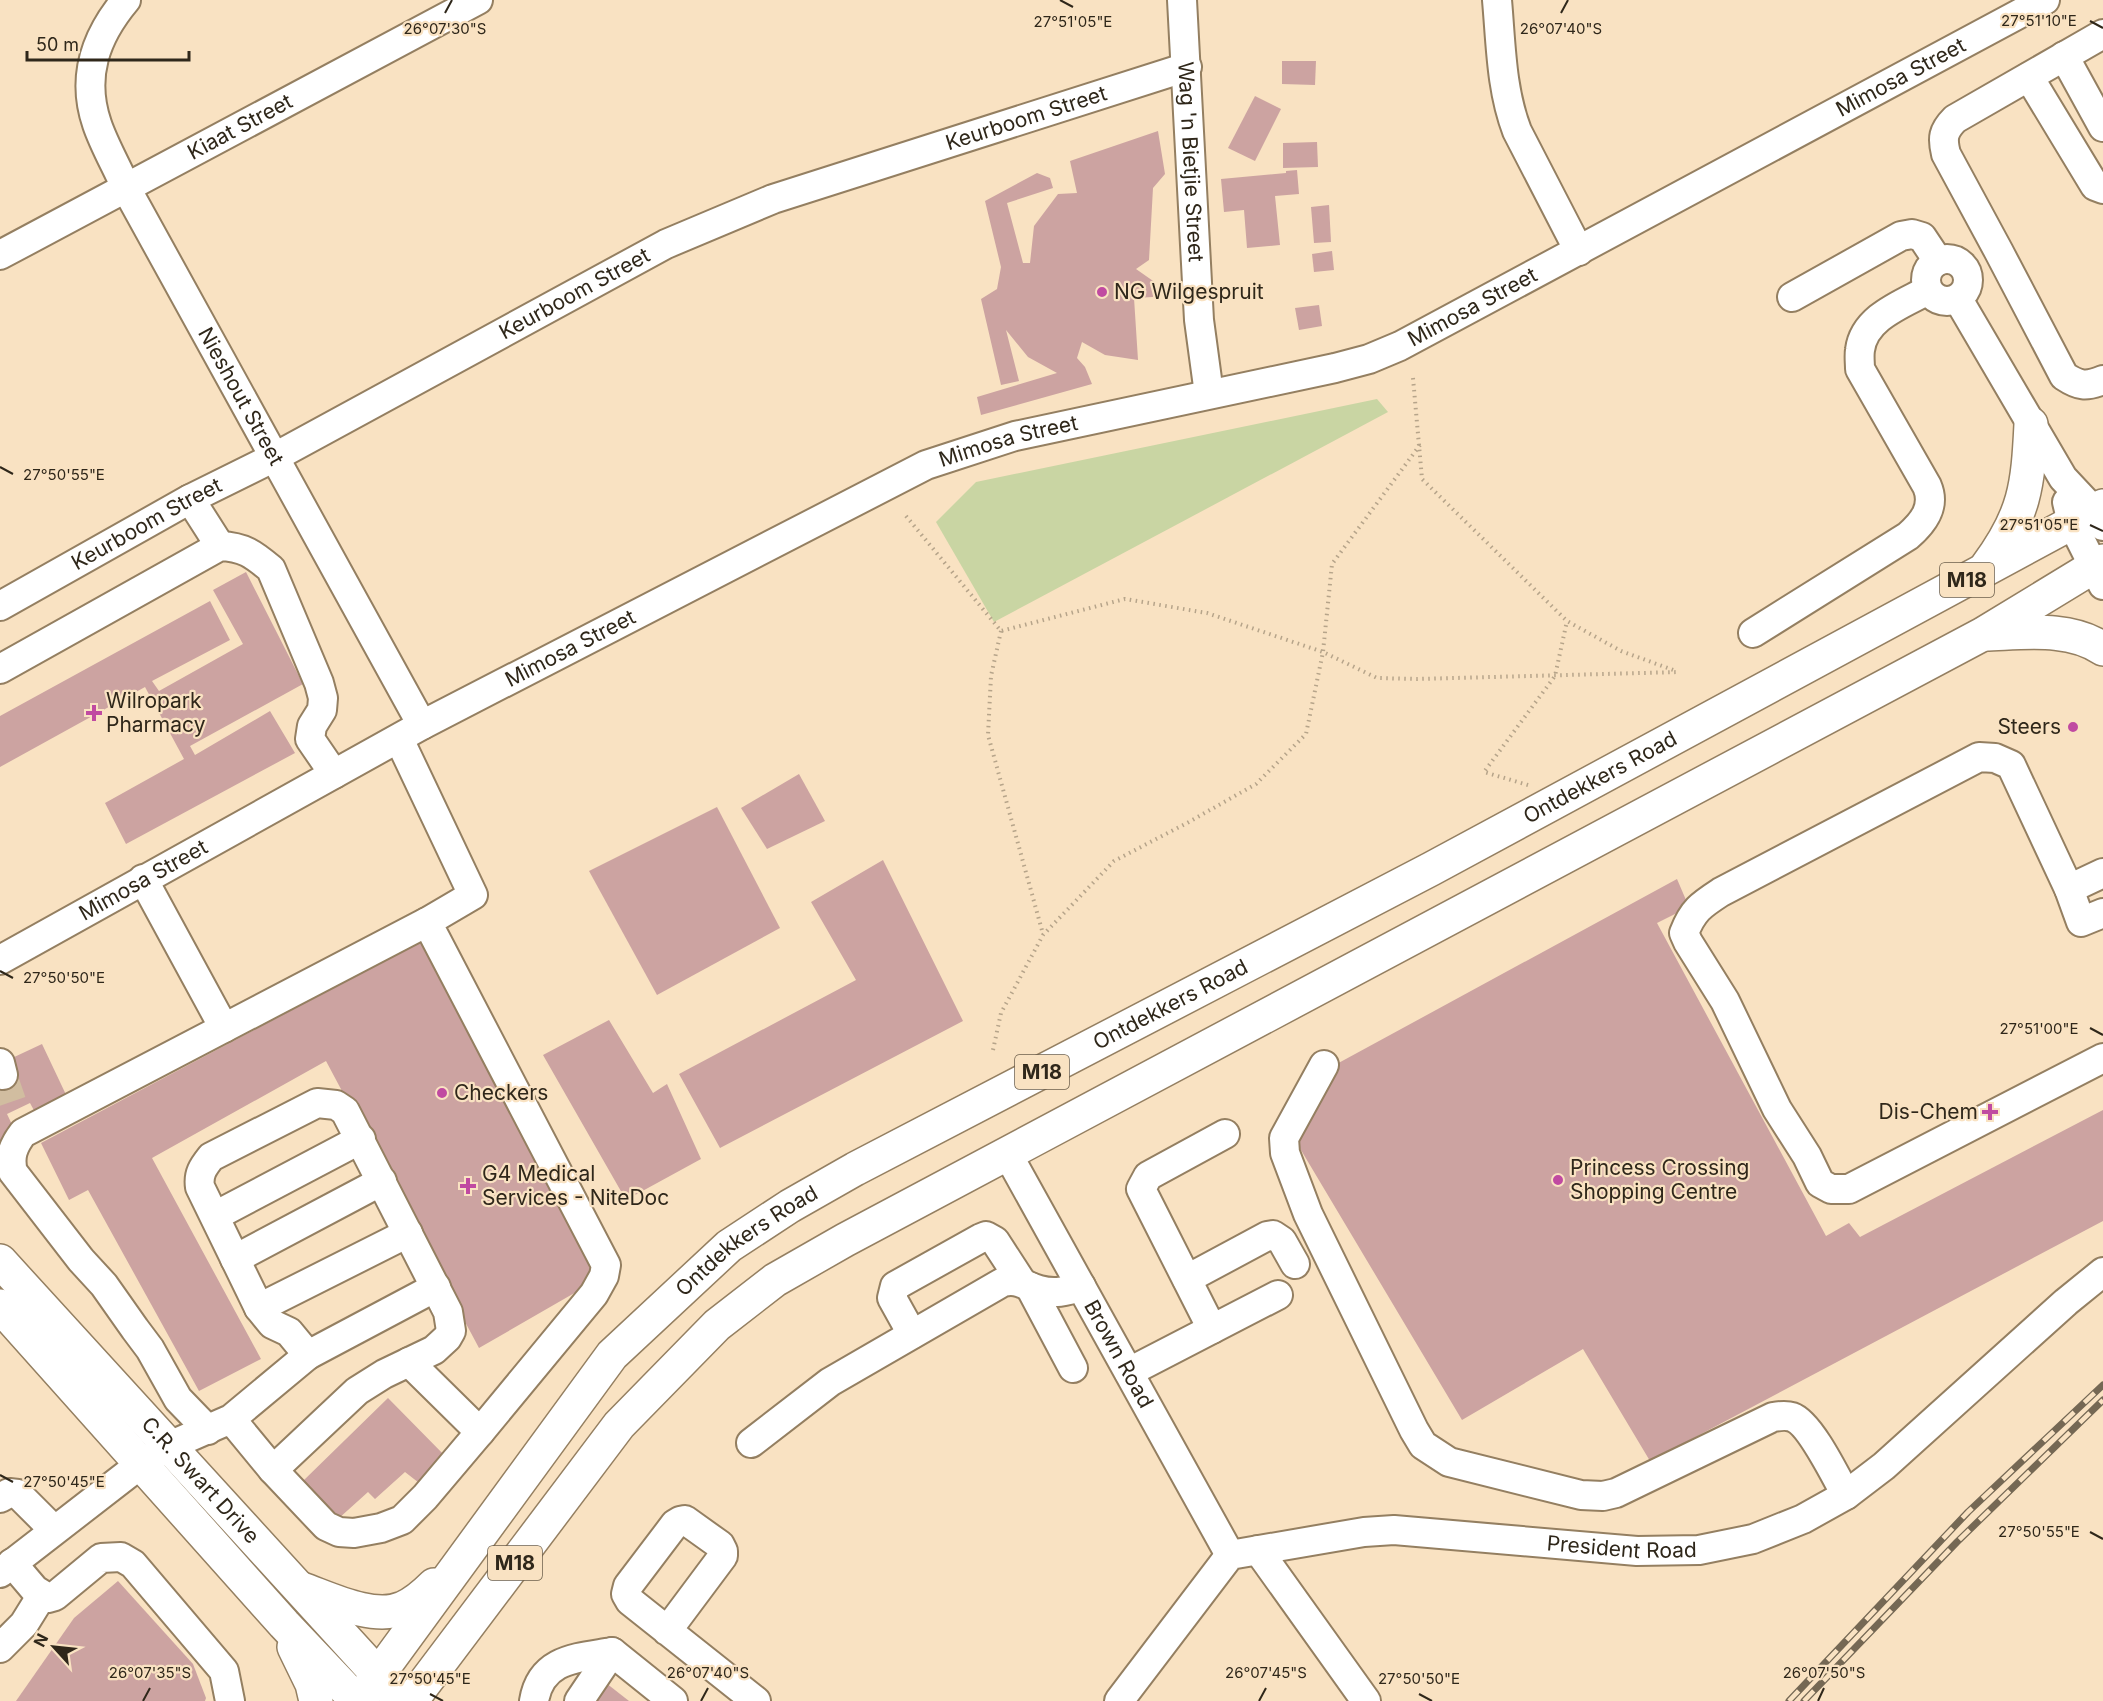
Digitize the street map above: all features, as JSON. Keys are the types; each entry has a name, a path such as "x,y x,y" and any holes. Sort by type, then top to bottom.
{"main road":[{"path":"1984,570 2005,542 2021,506 2027,487 2031,424"},
{"name":"Ontdekkers Road","path":"358,1701 612,1355 729,1246 790,1206 855,1169 1565,797 1984,570 2093,517"},
{"name":"M18","path":"411,1701 619,1425 717,1325 775,1280 1007,1153 2100,571"},
{"path":"1983,634 2057,634 2082,638 2103,649"},
{"name":"C.R. Swart Drive","path":"0,1261 155,1455 284,1624 358,1701"},
{"name":"C.R. Swart Drive","path":"0,1306 295,1586 378,1673 401,1701"},
{"path":"295,1586 346,1605 385,1612 402,1609 421,1598 463,1558"},
{"path":"284,1624 312,1684 315,1701"}],"street":[{"name":"Nieshout Street","path":"126,0 112,17 99,40 93,58 92,101 97,125 126,188 273,458 410,732 473,896 427,922"},
{"name":"Kiaat Street","path":"0,255 478,0"},
{"name":"Wag 'n Bietjie Street","path":"1182,0 1199,320 1209,394"},
{"path":"1497,0 1504,89 1510,112 1517,131 1579,251"},
{"name":"Mimosa Street","path":"0,960 410,732 926,465 1016,436 1335,368 1380,355 1579,251 2045,0"},
{"path":"2103,34 1955,119 1946,129 1942,140 1946,154 2064,376 2071,381 2089,386 2103,380"},
{"path":"2064,56 2103,126"},
{"name":"Keurboom Street","path":"0,606 190,499 273,458 666,244 773,199 1187,67"},
{"path":"2029,77 2095,186 2103,189"},
{"path":"1792,297 1901,236 1912,234 1922,237 1938,261"},
{"path":"1967,271 1999,252"},
{"path":"1954,260 1962,264 1967,271 1968,287 1958,299 1949,302 1940,301 1928,290 1927,273 1938,261 1954,260"},
{"path":"1753,633 1908,536 1920,525 1929,509 1932,496 1860,369 1860,349 1867,330 1878,318 1928,290"},
{"path":"1958,299 2062,478 2093,517 2100,571"},
{"path":"190,499 220,546"},
{"path":"0,669 220,546 236,547 245,550 271,569 321,690 322,710 312,726 310,740 334,774"},
{"path":"2103,913 2082,922 2011,765 1995,758 1979,758 1721,892 1698,906 1690,916 1684,933 1725,1001 1777,1109 1807,1156 1820,1183 1831,1189 1849,1189 2103,1058"},
{"path":"2069,889 2103,873"},
{"path":"143,879 224,1028"},
{"path":"427,922 606,1265 604,1276 594,1294 425,1497 402,1520 381,1528 354,1533 339,1532 326,1526 273,1470 219,1424 178,1399 150,1349 123,1311 13,1173 10,1161 19,1121 224,1028 427,922"},
{"path":"1324,1065 1284,1138 1285,1153 1308,1214 1423,1445 1449,1462 1581,1495 1603,1496 1616,1493 1773,1417 1792,1417 1807,1427 1846,1495"},
{"path":"273,1470 357,1391 384,1374 434,1350 451,1331 448,1312 436,1287 345,1111 336,1105 317,1103 211,1157 201,1170 199,1179 200,1187 259,1308 272,1324 289,1332 308,1355"},
{"path":"1212,1329 1141,1189 1148,1176 1225,1134"},
{"path":"214,1216 361,1139"},
{"name":"Brown Road","path":"1007,1153 1230,1555"},
{"path":"235,1259 382,1181"},
{"path":"259,1308 408,1233"},
{"path":"1187,1279 1267,1236 1273,1235 1282,1241 1295,1264"},
{"path":"912,1334 892,1298 895,1286 986,1236 995,1241 1026,1284 1073,1368"},
{"name":"President Road","path":"1230,1555 1364,1532 1394,1530 1637,1551 1699,1550 1753,1539 1803,1520 1846,1495 1884,1466 2066,1302 2103,1272"},
{"path":"751,1443 830,1382 1003,1282 1011,1280 1058,1293 1081,1286"},
{"path":"230,1701 224,1671 133,1564 121,1557 102,1558 55,1596 48,1598 6,1568 155,1455 219,1424 308,1355 436,1287"},
{"path":"1129,1372 1278,1295"},
{"path":"409,1362 480,1432"},
{"path":"0,1498 9,1492 18,1494 54,1530"},
{"path":"1258,1550 1366,1701"},
{"path":"1119,1701 1230,1555"},
{"path":"0,1648 24,1624 42,1595"},
{"path":"667,1631 756,1701"},
{"path":"579,1701 612,1652"},
{"path":"534,1701 541,1680 551,1668 567,1660 612,1652 673,1701"}],"path":[{"path":"1001,631 1125,599 1207,613 1323,652 1377,678 1679,672 1621,651 1567,621 1422,480 1413,378"},
{"path":"993,1050 1001,1013 1043,934 1114,861 1256,784 1306,734 1323,652 1332,564 1420,446"},
{"path":"906,516 1001,631"},
{"path":"1565,797 1484,772 1555,675 1567,621"},
{"path":"1001,631 991,676 988,735 1043,934"}],"green space":[{"path":"1377,399 1388,412 994,622 936,522 976,482"}],"building":[{"path":"1282,61 1316,61 1315,85 1282,84"},
{"path":"1255,96 1281,109 1255,161 1228,148"},
{"path":"1158,131 1165,174 1153,188 1149,260 1136,269 1156,283 1153,297 1134,298 1138,360 1105,355 1082,342 1077,358 1085,367 1092,384 981,415 977,397 1057,373 1028,357 1006,330 1019,381 1001,385 981,299 997,289 1001,267 985,201 1037,173 1050,178 1053,188 1007,203 1023,263 1030,263 1034,226 1058,194 1077,193 1070,161"},
{"path":"1317,142 1318,167 1283,168 1283,143"},
{"path":"1297,170 1299,194 1275,196 1280,245 1247,248 1244,210 1224,212 1221,179"},
{"path":"1329,205 1331,242 1314,243 1311,207"},
{"path":"1332,251 1334,270 1314,272 1312,254"},
{"path":"1319,305 1322,326 1299,330 1295,308"},
{"path":"246,572 303,684 190,746 195,755 270,711 295,753 126,844 105,803 184,759 145,687 0,767 0,716 210,601 230,640 152,681 159,691 243,644 213,590"},
{"path":"799,774 825,821 767,849 741,808"},
{"path":"717,807 780,928 657,995 589,871"},
{"path":"883,860 963,1021 720,1148 679,1074 856,980 811,902"},
{"name":"Princess Crossing Shopping Centre","path":"1677,879 1689,907 1657,923 1826,1236 1849,1223 1860,1237 2103,1110 2103,1221 1650,1461 1583,1349 1462,1420 1295,1140 1333,1066"},
{"path":"420,942 597,1280 479,1348 326,1061 152,1158 261,1359 199,1391 88,1190 69,1200 41,1143"},
{"path":"609,1020 653,1093 667,1084 701,1159 626,1200 543,1055"},
{"path":"42,1044 69,1101 37,1116 30,1103 7,1114 16,1133 0,1141 0,1077 10,1059"},
{"path":"388,1398 449,1460 423,1486 405,1472 375,1499 368,1492 338,1519 303,1481"},
{"path":"118,1581 193,1664 206,1698 205,1701 16,1701 74,1618"},
{"path":"606,1683 629,1701 592,1701"}],"tunnel":[{"path":"3,1075 15,1110"}],"railway":[{"path":"1789,1701 1968,1512 2103,1385"},
{"path":"1804,1701 1957,1542 2103,1400"}],"place":[{"name":"NG Wilgespruit","path":"1102,292"},
{"name":"Wilropark Pharmacy","path":"94,713"},
{"name":"Steers","path":"2073,727"},
{"name":"Checkers","path":"442,1093"},
{"name":"Dis-Chem","path":"1990,1112"},
{"name":"Princess Crossing Shopping Centre","path":"1558,1180"},
{"name":"G4 Medical Services - NiteDoc","path":"468,1186"}]}
